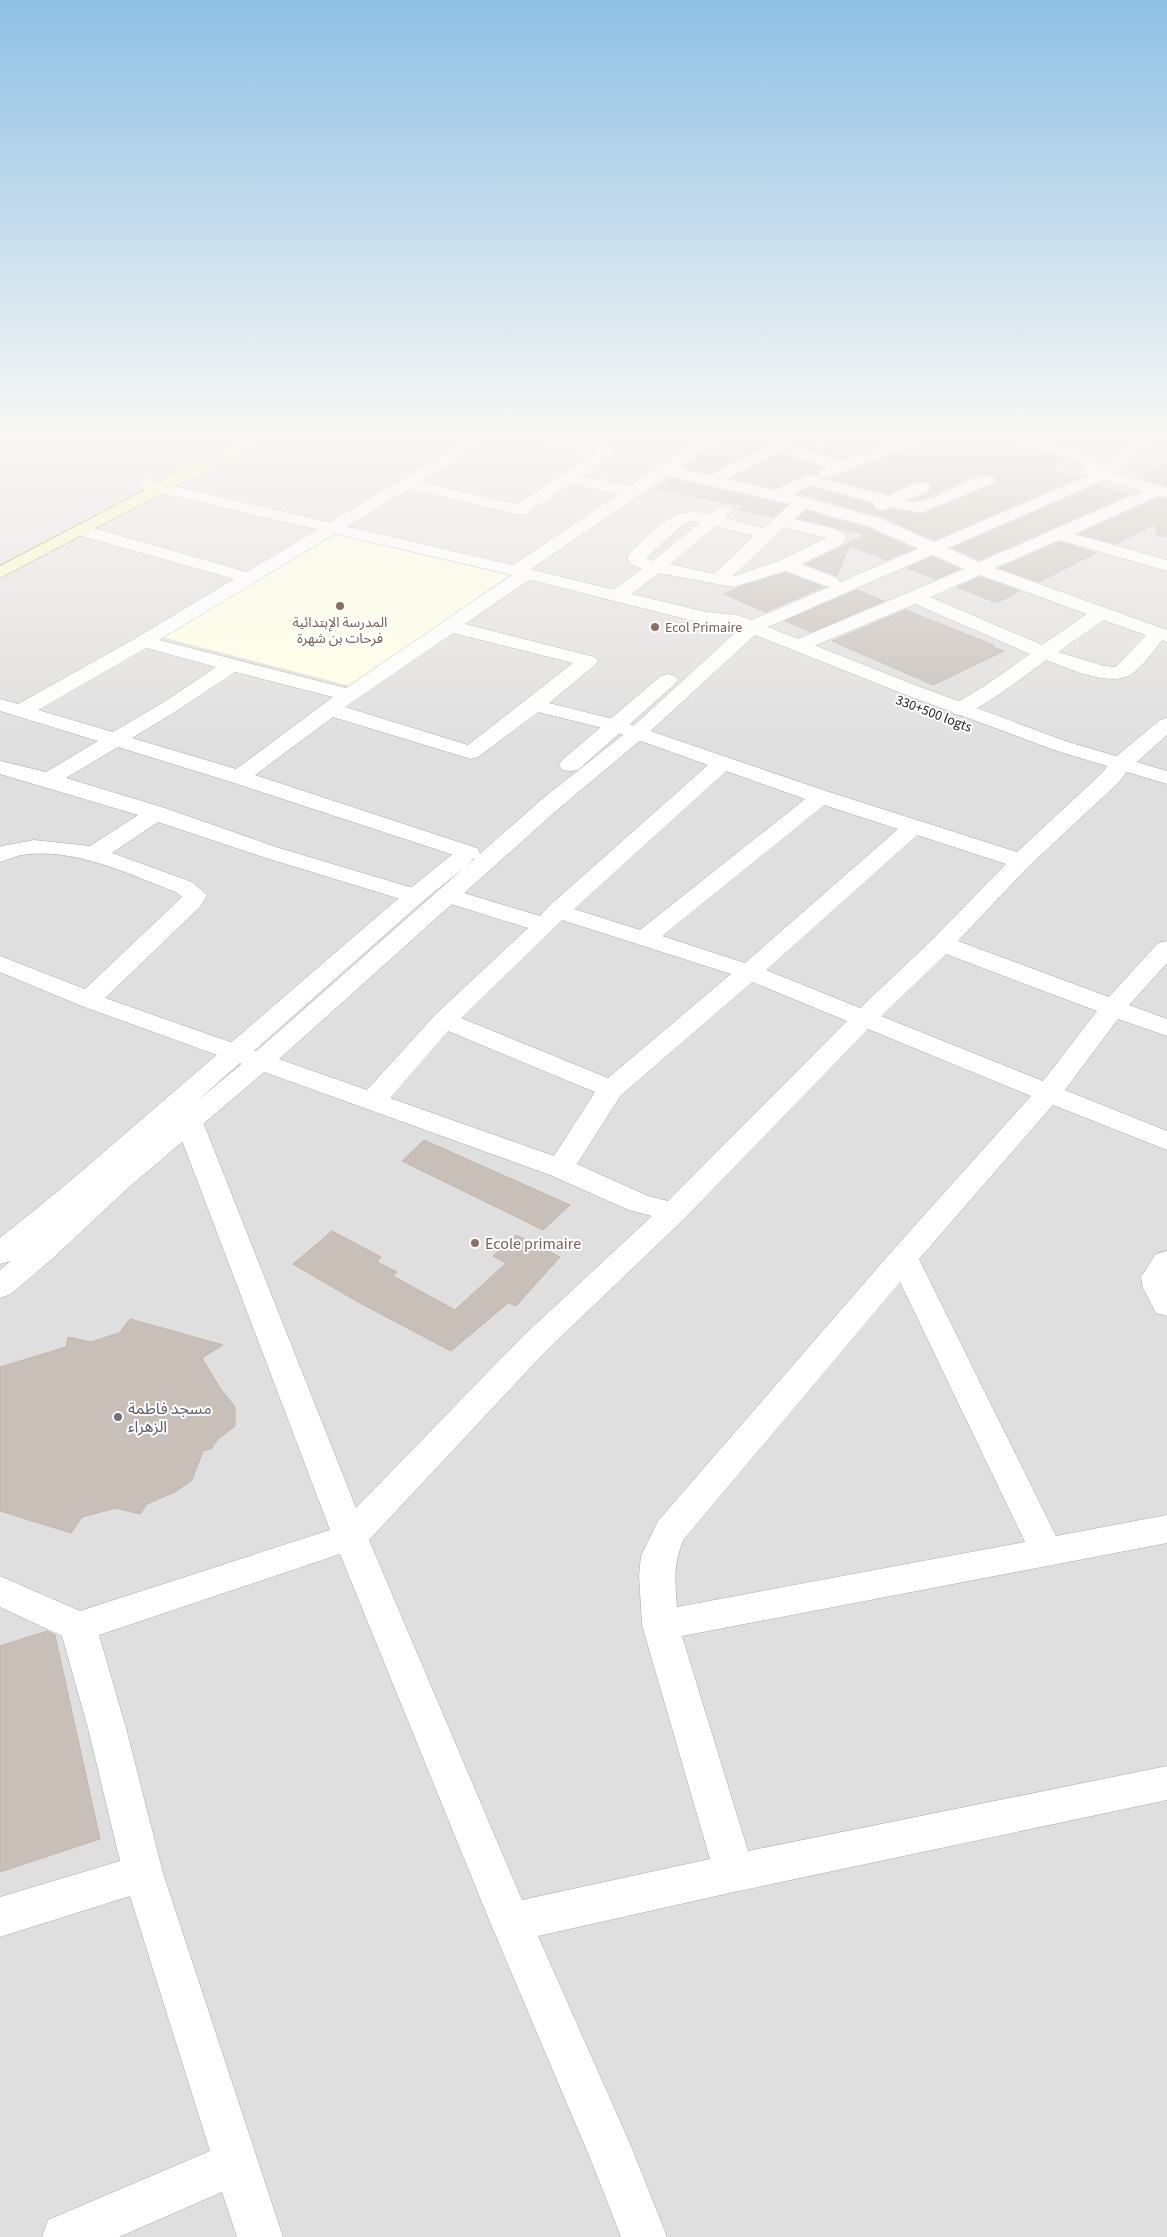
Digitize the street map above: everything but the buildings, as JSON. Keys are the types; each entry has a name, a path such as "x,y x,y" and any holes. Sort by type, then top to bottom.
{"main road":[{"path":"0,563 46,540"},
{"path":"0,574 64,540"}],"street":[{"path":"120,540 248,578"},
{"path":"21,711 143,642 310,540"},
{"path":"385,540 617,596 800,645 969,704 1115,771 1167,778"},
{"path":"239,776 565,540"},
{"path":"654,540 636,557 637,560 644,564 731,582 785,564 836,540"},
{"path":"718,580 759,540"},
{"path":"915,597 1044,652 1104,674 1115,674 1125,670 1162,634 1100,614 980,569 916,540"},
{"path":"732,627 863,577 937,540"},
{"path":"800,645 980,569 1042,540"},
{"path":"1078,540 1167,566"},
{"path":"0,1287 20,1248 72,1196 248,1057 363,972 549,805 732,627 831,582 927,545"},
{"path":"785,564 831,582"},
{"path":"617,596 657,566"},
{"path":"969,704 1100,614"},
{"path":"330,709 472,753 588,661 449,626"},
{"name":"330+500 logts","path":"732,627 871,690 1115,771 1167,796"},
{"path":"143,642 349,695"},
{"path":"50,779 171,706 231,665"},
{"path":"0,704 239,776 469,852"},
{"path":"534,705 625,729 822,797 1022,861"},
{"path":"0,1591 78,1627 350,1537 532,1345 674,1212 865,1017 942,944 1022,861 1115,771 1167,724"},
{"path":"20,1248 119,1180 189,1122 248,1057 415,896 625,729"},
{"path":"372,1101 444,1020 551,918 722,763"},
{"path":"0,767 50,779 157,813 251,846 415,896"},
{"path":"645,938 822,797"},
{"path":"94,854 157,813"},
{"path":"560,1168 611,1089 749,972 913,827"},
{"path":"0,855 8,851 53,847 94,854 184,887 195,895 192,902 88,1000"},
{"path":"446,896 645,938 749,972 865,1017 1167,1141"},
{"path":"942,944 1167,1028"},
{"path":"734,1872 660,1624 657,1575 659,1556 670,1532 903,1258 1049,1092 1112,1009 1167,948"},
{"path":"0,963 88,1000 560,1168 639,1203 674,1212"},
{"path":"444,1020 611,1089"},
{"path":"189,1122 350,1537 510,1922 615,2162 644,2237"},
{"path":"903,1258 1047,1552"},
{"path":"1167,1261 1156,1278 1158,1288 1167,1305"},
{"path":"660,1624 1167,1529"},
{"path":"78,1627 108,1728 143,1873 260,2237"},
{"path":"510,1922 734,1872 1167,1783"},
{"path":"0,1917 143,1873"},
{"path":"65,2237 237,2162"}],"shaded area":[{"path":"0,540 1167,540 1167,2237 0,2237"},
{"name":"المدرسة الإبتدائية فرحات بن شهرة","path":"325,540 363,540 510,575 350,686 162,637"}],"place":[{"name":"المدرسة الإبتدائية فرحات بن شهرة","path":"340,606"},
{"name":"Ecol Primaire","path":"655,627"},
{"name":"Ecole primaire","path":"475,1243"},
{"name":"مسجد فاطمة الزهراء","path":"118,1417"}]}
